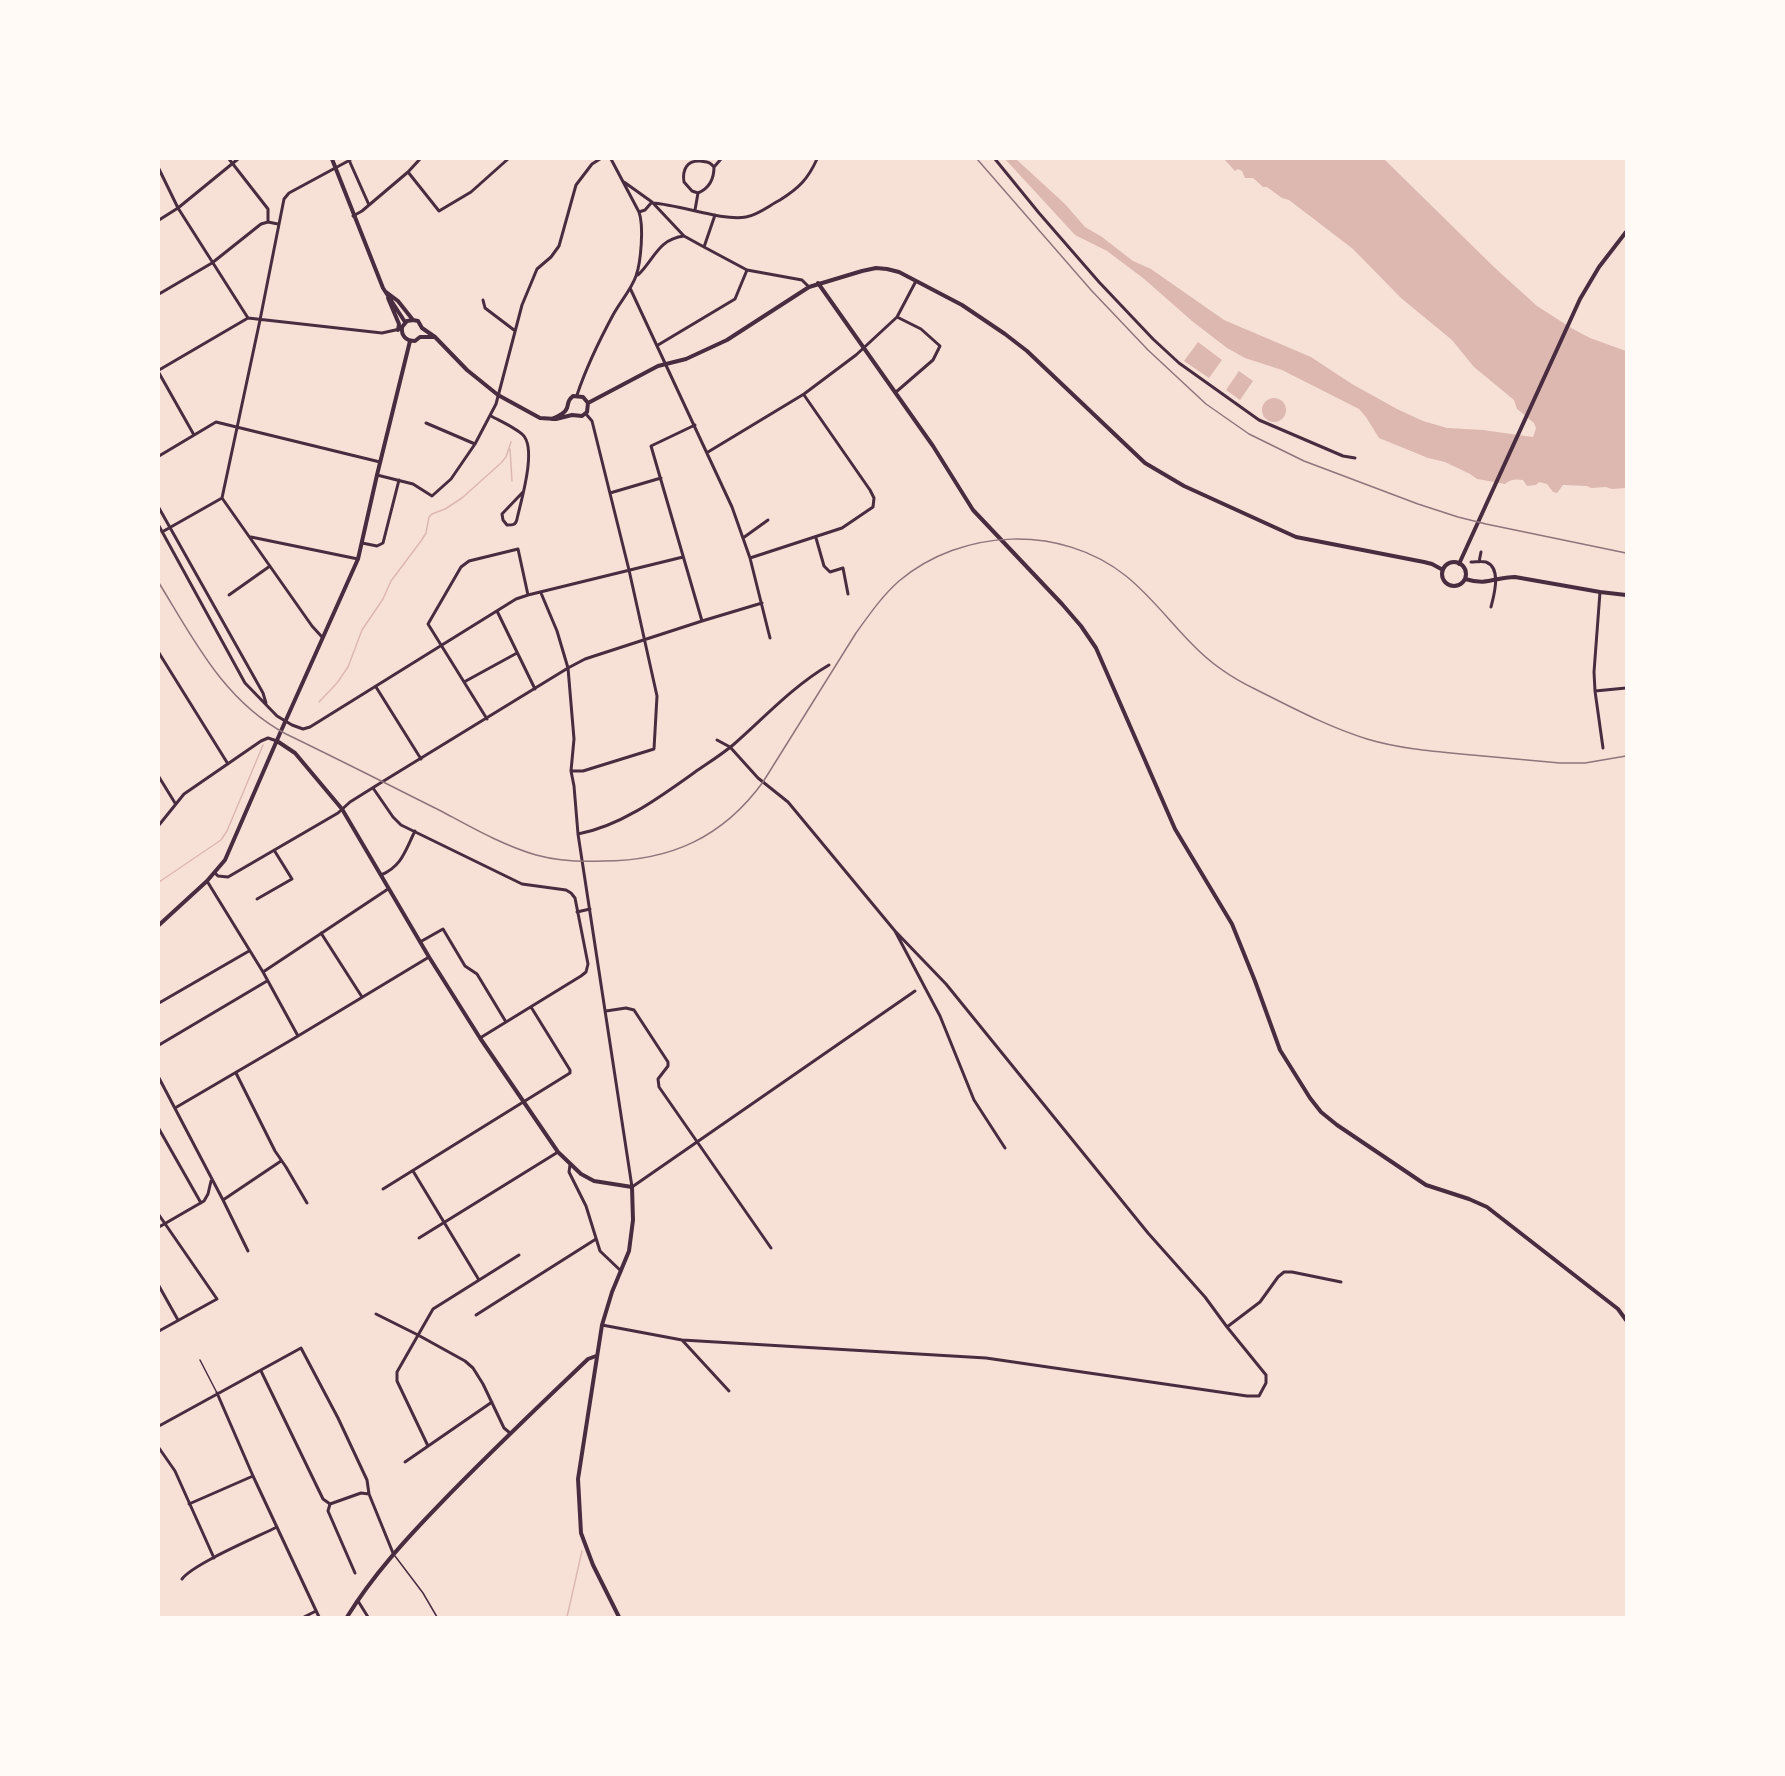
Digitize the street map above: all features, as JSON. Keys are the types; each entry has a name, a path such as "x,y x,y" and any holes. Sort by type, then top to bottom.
{"street":[{"path":"229,159 268,209 268,222"},
{"path":"159,220 178,208 238,159"},
{"path":"332,159 400,329 410,341"},
{"path":"353,216 408,172 420,159"},
{"path":"408,172 439,211 471,192 508,159"},
{"path":"377,476 413,484 432,496 452,479 475,444 496,404 513,343 514,330 537,269 559,246 576,185 592,164 600,159"},
{"path":"577,395 612,317 636,276 642,238 639,212 611,159"},
{"path":"714,166 709,162 694,160 686,166 683,174 684,182 693,191 698,193 703,191 711,183 714,166 721,159"},
{"path":"651,202 716,215 748,217 794,191 810,175 817,159"},
{"path":"995,159 1099,282 1179,363 1259,420 1342,456 1355,458"},
{"path":"162,532 222,498 284,199 349,160 369,205"},
{"path":"159,169 178,208 248,318"},
{"path":"623,180 651,202 684,236 747,270 802,280 809,287"},
{"path":"695,210 698,193"},
{"path":"639,212 645,210 651,202"},
{"path":"704,247 716,215"},
{"path":"159,294 212,263 261,224 268,222 278,224"},
{"path":"1459,564 1588,285 1626,232"},
{"path":"636,276 644,269 652,255 666,242 684,236"},
{"path":"588,403 658,366 686,359 727,340 809,287 862,271 882,268 895,271 962,305 1005,334 1027,351 1145,463 1184,486 1296,537 1424,562 1443,570"},
{"path":"657,345 735,299 747,270"},
{"path":"708,452 804,394 864,348 897,317 916,281"},
{"path":"818,283 896,392 973,510 1062,604 1096,648 1175,828 1232,924 1280,1050 1294,1076 1321,1112 1353,1137 1426,1185 1487,1208 1592,1288 1618,1309 1625,1318"},
{"path":"630,288 732,507 750,558 770,638"},
{"path":"386,292 398,301 413,320"},
{"path":"386,292 405,322"},
{"path":"483,300 485,308 514,330"},
{"path":"896,392 933,360 940,346 921,329 897,317"},
{"path":"194,435 159,372 248,318 382,333 400,329 405,322 418,321 467,370 498,395 533,415 550,419 579,417 586,414 588,403 583,396 577,395 568,400 567,409 562,414 550,419"},
{"path":"420,337 423,328"},
{"path":"410,341 420,337 435,338"},
{"path":"159,925 207,881 225,860 358,559 410,341"},
{"path":"750,558 842,528 873,507 874,498 870,490 804,394"},
{"path":"567,409 572,416"},
{"path":"571,771 583,771 654,749 657,696 592,421 586,414"},
{"path":"490,415 524,436 528,445 529,457 523,492 516,523 507,525 502,514 523,492"},
{"path":"159,456 216,422 380,462"},
{"path":"426,423 475,444"},
{"path":"695,425 651,446 702,621"},
{"path":"610,493 660,478"},
{"path":"362,543 377,546 383,543 399,480"},
{"path":"222,498 322,637"},
{"path":"159,508 262,693 266,705"},
{"path":"743,538 768,519"},
{"path":"159,526 245,683 277,716 296,727 306,729 516,599 683,557"},
{"path":"250,536 358,559"},
{"path":"816,538 824,566 830,572 843,568 848,594"},
{"path":"487,719 428,624 464,563 518,549 528,595"},
{"path":"1479,562 1481,552"},
{"path":"1471,562 1484,562 1493,567 1495,590 1491,607"},
{"path":"1447,564 1459,564 1465,570 1465,579 1459,585 1451,586 1444,582 1442,574 1447,564"},
{"path":"229,595 270,566"},
{"path":"1465,579 1479,582 1515,577 1626,595"},
{"path":"1600,592 1595,651 1595,691 1603,748"},
{"path":"541,593 557,631 568,668 574,739 571,771 578,834 632,1187 633,1220 629,1251 612,1292 602,1325 578,1479 581,1533 593,1565 619,1617"},
{"path":"215,873 218,876 228,877 585,659 762,603"},
{"path":"497,611 535,689"},
{"path":"159,653 228,764"},
{"path":"464,682 518,653"},
{"path":"578,834 593,831 627,816 680,783 730,747 803,682 829,665"},
{"path":"376,687 421,759"},
{"path":"1595,691 1626,688"},
{"path":"159,825 184,794 264,739 271,738 295,753 342,809 388,889 480,1038 558,1152 570,1165 594,1181 632,1187 915,991"},
{"path":"602,1325 682,1340 986,1358 1247,1396 1259,1396 1266,1383 1266,1375 1205,1297 1148,1233 946,984 895,931 788,802 758,778 730,747 717,740"},
{"path":"159,777 175,803"},
{"path":"373,788 397,821 415,831 522,884 566,890 575,898 588,964 586,972 480,1038"},
{"path":"381,875 391,871 399,863 415,831"},
{"path":"257,899 292,879 274,850"},
{"path":"207,881 263,972 298,1036"},
{"path":"263,972 388,889"},
{"path":"577,912 590,909"},
{"path":"420,942 443,929 465,966 477,974 506,1022"},
{"path":"895,931 940,1016 974,1100 1005,1148"},
{"path":"321,933 362,997"},
{"path":"159,1003 249,951"},
{"path":"175,1108 429,957"},
{"path":"159,1045 267,981"},
{"path":"383,1190 570,1073 531,1007"},
{"path":"606,1011 626,1008 634,1011 668,1062 668,1066 658,1079 659,1087 771,1248"},
{"path":"236,1073 274,1151 307,1203"},
{"path":"159,1078 248,1251"},
{"path":"159,1129 201,1203"},
{"path":"419,1238 558,1152"},
{"path":"223,1200 281,1161"},
{"path":"570,1165 569,1172 586,1206 600,1251 621,1271"},
{"path":"413,1171 479,1280"},
{"path":"159,1227 201,1203 207,1197 212,1179"},
{"path":"159,1215 217,1299 159,1331"},
{"path":"476,1315 596,1239"},
{"path":"428,1446 396,1377 433,1309 519,1255"},
{"path":"1227,1328 1260,1302 1284,1272 1341,1282"},
{"path":"159,1286 178,1320"},
{"path":"376,1314 465,1361 473,1368 504,1428 510,1433"},
{"path":"682,1340 729,1391"},
{"path":"159,1426 300,1348 338,1418 367,1480 369,1494 393,1554"},
{"path":"347,1617 357,1600 393,1554 510,1433 588,1359 597,1355"},
{"path":"261,1370 322,1499 330,1504"},
{"path":"217,1393 319,1617"},
{"path":"405,1462 492,1402"},
{"path":"159,1448 175,1471 214,1558"},
{"path":"189,1504 253,1476"},
{"path":"330,1504 361,1493 369,1494"},
{"path":"330,1504 328,1510 355,1573"},
{"path":"182,1579 186,1574 214,1558 277,1527"},
{"path":"357,1600 368,1617"},
{"path":"304,1617 316,1611"}],"lane":[{"path":"200,1360 217,1393"},
{"path":"393,1554 411,1575 437,1617"}],"shaded area":[{"path":"1005,159 1016,159 1065,204 1085,227 1224,320 1311,357 1352,384 1423,421 1447,428 1533,437 1536,428 1534,423 1517,409 1514,400 1474,367 1452,340 1401,298 1353,249 1289,200 1263,187 1253,178 1245,178 1242,171 1238,169 1235,171 1224,159 1384,159 1537,306 1590,338 1626,351 1626,488 1563,485 1557,493 1553,492 1547,484 1539,482 1536,485 1527,486 1523,480 1513,480 1505,484 1477,479 1445,462 1428,458 1379,438 1359,409 1282,370 1245,358 1227,348 1107,251 1075,235"},
{"path":"1198,342 1222,360 1209,378 1184,361"},
{"path":"1239,371 1253,381 1240,400 1226,390"},
{"path":"1274,398 1282,402 1286,410 1282,418 1274,422 1266,418 1262,410 1266,402"}],"waterway":[{"path":"319,702 348,667 362,630 383,599 391,581 426,533 429,517 462,498 501,463 506,457 511,442"},
{"path":"510,449 512,481"},
{"path":"159,882 221,840 227,831 263,745"},
{"path":"567,1617 582,1551"}],"railway":[{"path":"977,159 1091,290 1148,350 1206,404 1249,434 1304,461 1458,517 1626,553"},
{"path":"159,583 212,668 228,687 264,720 286,734 499,841 536,855 561,860 628,860 673,851 694,842 731,818 763,782 856,633 893,587 924,563 981,542 1012,539 1042,541 1072,547 1100,559 1135,584 1206,658 1222,670 1296,710 1352,734 1413,749 1560,763 1585,763 1626,756"}]}
